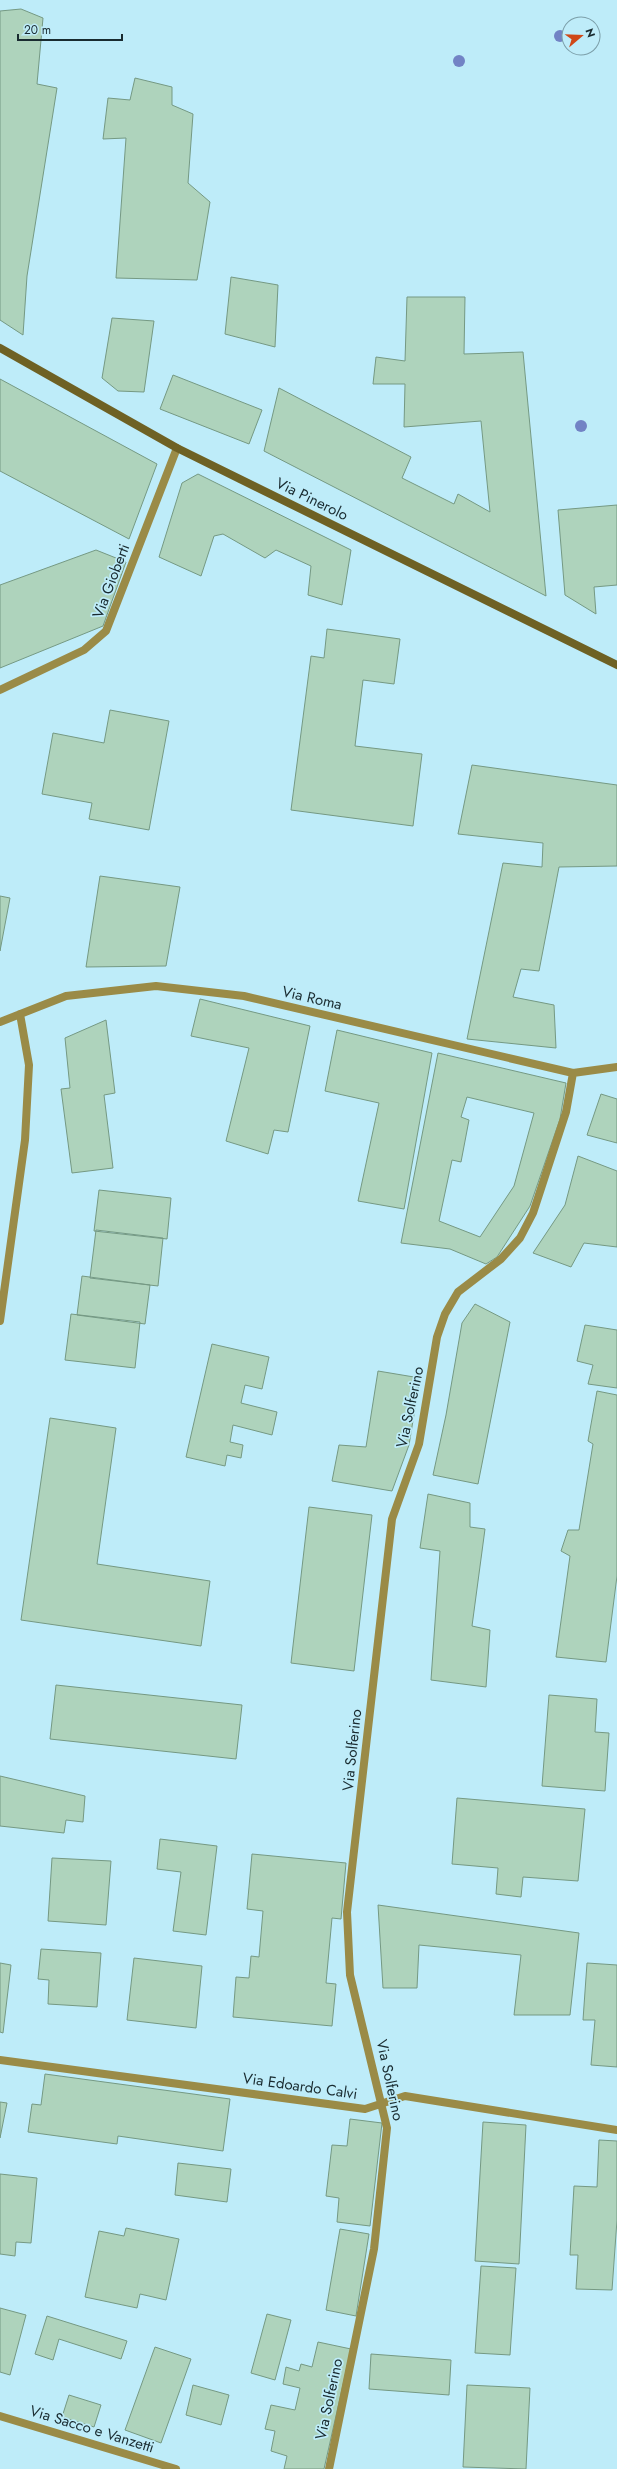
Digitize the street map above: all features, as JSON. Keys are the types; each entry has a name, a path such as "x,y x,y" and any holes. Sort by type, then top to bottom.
{"main road":[{"name":"Via Pinerolo","path":"0,348 177,448 617,665"}],"street":[{"name":"Via Gioberti","path":"0,690 84,650 106,631 177,448"},
{"name":"Via Roma","path":"0,1022 66,996 156,986 244,996 573,1073 617,1067"},
{"path":"0,1321 25,1140 29,1065 20,1014"},
{"name":"Via Solferino","path":"329,2469 374,2249 387,2128 382,2102 350,1975 347,1912 392,1519 419,1444 437,1337 445,1314 458,1292 501,1259 520,1238 530,1219 566,1112 573,1073"},
{"name":"Via Edoardo Calvi","path":"0,2060 365,2109 382,2102 405,2096 617,2130"},
{"name":"Via Sacco e Vanzetti","path":"0,2416 176,2469"}],"building":[{"path":"21,9 43,18 37,84 57,88 27,276 23,335 0,320 0,11"},
{"path":"135,78 172,87 172,105 193,114 188,183 210,202 197,280 116,278 126,138 103,139 108,98 130,100"},
{"path":"231,277 278,285 275,347 225,334"},
{"path":"407,297 465,297 464,354 523,352 546,596 264,451 279,388 411,457 402,478 454,504 458,494 490,512 481,421 404,427 405,384 373,384 376,357 405,361"},
{"path":"112,318 154,321 144,392 118,391 102,378"},
{"path":"173,375 262,410 249,444 160,409"},
{"path":"0,379 157,464 129,539 0,471"},
{"path":"198,474 351,550 342,605 308,595 311,566 276,550 265,558 223,534 214,536 201,576 159,557 182,483"},
{"path":"617,505 617,585 594,587 596,614 565,595 558,510"},
{"path":"96,550 126,562 103,626 0,668 0,585"},
{"path":"327,629 400,639 394,684 363,680 355,746 422,754 413,826 291,810 311,656 324,658"},
{"path":"110,710 169,721 149,830 89,819 92,803 42,794 53,733 104,743"},
{"path":"472,765 617,785 617,866 559,867 539,971 521,969 513,997 554,1005 556,1048 467,1039 503,863 542,867 543,843 458,834"},
{"path":"100,876 180,887 166,966 86,967"},
{"path":"0,896 10,898 0,951"},
{"path":"200,999 310,1026 288,1132 274,1130 268,1154 226,1141 249,1048 191,1036"},
{"path":"106,1020 115,1093 104,1095 113,1168 72,1173 61,1089 70,1088 65,1038"},
{"path":"337,1030 432,1053 404,1209 358,1201 379,1103 325,1091"},
{"path":"438,1053 566,1083 560,1119 530,1206 497,1257 486,1264 450,1249 401,1243","holes":["467,1097 534,1113 514,1186 480,1237 439,1221 452,1160 461,1162 469,1120 461,1117"]},
{"path":"601,1094 617,1099 617,1143 587,1135"},
{"path":"578,1156 617,1171 617,1247 584,1243 571,1267 533,1253 565,1205"},
{"path":"99,1190 171,1198 167,1239 94,1231"},
{"path":"96,1230 163,1238 158,1286 90,1278"},
{"path":"82,1276 150,1285 145,1324 77,1315"},
{"path":"475,1304 510,1322 478,1484 433,1475 446,1415 462,1323"},
{"path":"71,1314 140,1322 135,1368 65,1360"},
{"path":"585,1325 617,1330 617,1388 588,1384 593,1365 577,1361"},
{"path":"212,1344 269,1357 262,1389 245,1385 241,1403 277,1412 272,1435 233,1425 230,1442 243,1445 241,1458 227,1455 225,1466 186,1457"},
{"path":"378,1371 420,1378 409,1445 392,1491 332,1481 339,1445 366,1447"},
{"path":"597,1391 617,1395 617,1576 606,1662 556,1657 570,1556 561,1551 568,1530 579,1530 593,1444 588,1441"},
{"path":"50,1418 116,1428 97,1564 210,1581 201,1646 21,1620"},
{"path":"428,1494 470,1503 470,1527 485,1529 472,1626 490,1630 486,1687 431,1680 440,1551 420,1548"},
{"path":"309,1507 372,1515 354,1671 291,1663"},
{"path":"56,1685 242,1705 236,1759 50,1739"},
{"path":"549,1695 597,1699 595,1732 609,1733 605,1791 542,1786"},
{"path":"0,1776 85,1796 83,1822 66,1820 64,1833 0,1826"},
{"path":"457,1798 585,1809 578,1881 523,1877 521,1897 496,1894 498,1868 452,1864"},
{"path":"160,1839 217,1846 206,1935 173,1931 181,1872 157,1869"},
{"path":"252,1854 346,1863 341,1919 332,1918 326,1983 336,1984 332,2026 233,2017 236,1977 249,1978 251,1956 259,1957 263,1911 247,1909"},
{"path":"52,1858 111,1861 106,1925 48,1921"},
{"path":"378,1905 579,1933 570,2015 514,2015 521,1955 419,1945 417,1988 383,1988"},
{"path":"41,1949 101,1953 97,2007 48,2004 49,1980 38,1979"},
{"path":"134,1958 202,1966 196,2028 127,2020"},
{"path":"0,1963 11,1965 3,2033 0,2032"},
{"path":"587,1963 617,1965 617,2067 591,2065 595,2020 583,2020"},
{"path":"45,2074 230,2099 223,2151 118,2136 117,2144 28,2132 32,2104 41,2105"},
{"path":"0,2102 7,2103 0,2138"},
{"path":"350,2119 382,2123 370,2226 337,2222 339,2198 326,2196 332,2145 347,2146"},
{"path":"483,2122 526,2125 519,2264 475,2261"},
{"path":"599,2140 617,2141 617,2220 612,2290 576,2289 578,2255 570,2255 574,2186 597,2187"},
{"path":"178,2163 231,2169 227,2202 175,2195"},
{"path":"0,2174 37,2178 31,2243 16,2242 15,2256 0,2254"},
{"path":"126,2228 179,2239 166,2300 140,2294 137,2308 85,2297 99,2231 124,2236"},
{"path":"340,2229 369,2234 356,2316 326,2310"},
{"path":"481,2266 516,2268 510,2355 475,2353"},
{"path":"0,2308 26,2315 10,2375 0,2372"},
{"path":"267,2314 291,2320 275,2380 251,2373"},
{"path":"47,2316 127,2341 121,2359 59,2339 53,2360 35,2354"},
{"path":"318,2342 351,2349 324,2469 284,2469 287,2456 271,2451 275,2431 265,2429 271,2405 295,2410 300,2388 283,2384 286,2367 299,2371 301,2364 312,2367"},
{"path":"155,2347 191,2359 161,2443 125,2430"},
{"path":"371,2354 451,2360 449,2395 369,2389"},
{"path":"193,2385 229,2395 221,2425 186,2415"},
{"path":"467,2385 530,2388 526,2469 463,2467"},
{"path":"69,2395 101,2405 94,2427 62,2417"}]}
